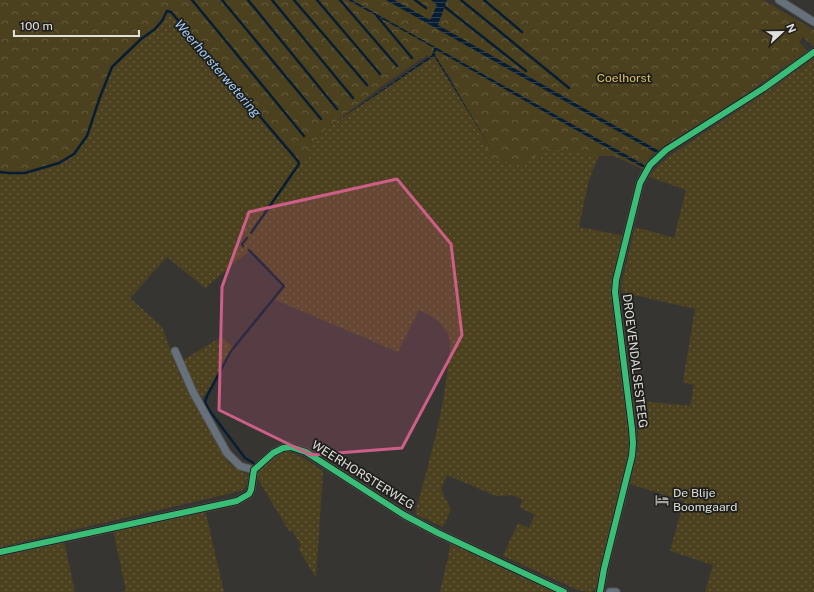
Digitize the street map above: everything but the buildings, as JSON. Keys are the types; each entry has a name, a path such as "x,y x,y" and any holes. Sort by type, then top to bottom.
{"street":[{"path":"778,0 814,22"},
{"name":"DROEVENDALSESTEEG","path":"600,592 604,569 633,450 632,429 615,292 616,280 640,183 650,165 666,150 764,88 814,52"},
{"path":"0,552 237,501 249,494 254,470 240,466 226,453 193,392 175,351"},
{"name":"WEERHORSTERWEG","path":"254,470 278,450 287,447 300,449 404,515 457,542 564,592"},
{"path":"610,592 616,592"}],"highlighted area":[{"path":"397,179 451,244 462,335 402,448 311,455 219,410 222,287 249,212"}],"green space":[{"path":"0,0 171,0 168,8 298,164 319,135 330,126 434,56 497,158 548,149 600,153 589,180 579,227 625,236 611,295 630,436 629,450 596,589 591,592 578,590 503,556 518,523 529,528 535,515 519,507 523,500 512,495 496,496 447,475 441,489 451,510 443,527 415,514 443,403 446,384 450,345 447,333 441,325 429,315 419,310 398,352 273,299 283,288 283,286 249,251 205,288 167,257 130,298 162,327 180,375 221,451 229,463 247,474 248,477 245,488 241,491 0,547"},
{"name":"Coelhorst","path":"0,0 763,0 814,30 814,46 803,37 799,42 807,51 743,96 662,147 650,157 642,169 614,156 597,156 554,149 540,154 522,164 488,160 488,152 449,75 427,55 382,86 321,133 300,165 168,8 162,23 124,54 110,72 88,133 81,146 69,158 56,165 34,172 16,174 0,172"},
{"path":"814,58 814,592 705,592 713,565 670,551 684,501 630,484 638,448 638,430 633,400 690,406 694,385 683,382 695,309 621,292 622,281 635,227 674,238 686,190 649,177 654,170 680,149 765,93"},
{"path":"221,337 235,348 202,399 182,361"},
{"path":"289,452 302,457 323,471 316,578 298,548 301,546 292,530 289,531 256,476 261,466 269,459 279,454"},
{"path":"205,510 224,592 121,592 126,591 113,529"},
{"path":"64,541 75,592 0,592 0,555"},
{"path":"451,543 553,592 440,592"}],"water":[{"path":"348,0 352,0 646,166 644,168 618,154 436,50 435,55 495,155 434,56 339,120 432,55 434,48"},
{"path":"386,0 394,0 430,20 437,5 431,0 447,0 438,25 661,152 658,154"}],"waterway":[{"path":"192,0 304,136"},
{"path":"222,0 321,119"},
{"path":"248,0 337,109"},
{"path":"272,0 353,98"},
{"path":"294,0 367,85"},
{"path":"317,0 380,74"},
{"path":"340,0 397,66"},
{"path":"415,0 426,8"},
{"path":"461,0 569,88"},
{"path":"484,0 522,32"},
{"path":"445,7 526,71"},
{"name":"Weerhorsterwetering","path":"0,172 25,173 59,163 74,154 87,136 112,67 141,39 155,29 162,21 167,11 171,12 298,161 299,164 251,233"},
{"path":"377,16 412,58"},
{"name":"Weerhorsterwetering","path":"243,246 242,244 247,238"},
{"name":"Weerhorsterwetering","path":"249,250 284,286 231,351 205,402 209,410 245,458 255,464"}],"cycle path":[{"path":"600,592 604,569 632,456 632,429 615,292 616,280 640,183 650,165 666,150 764,88 814,52"},
{"path":"0,552 237,501 249,494 254,470 273,453 283,448 291,447 306,452 404,515 438,533 564,592"}],"place":[{"name":"De Blije Boomgaard","path":"662,500"}]}
